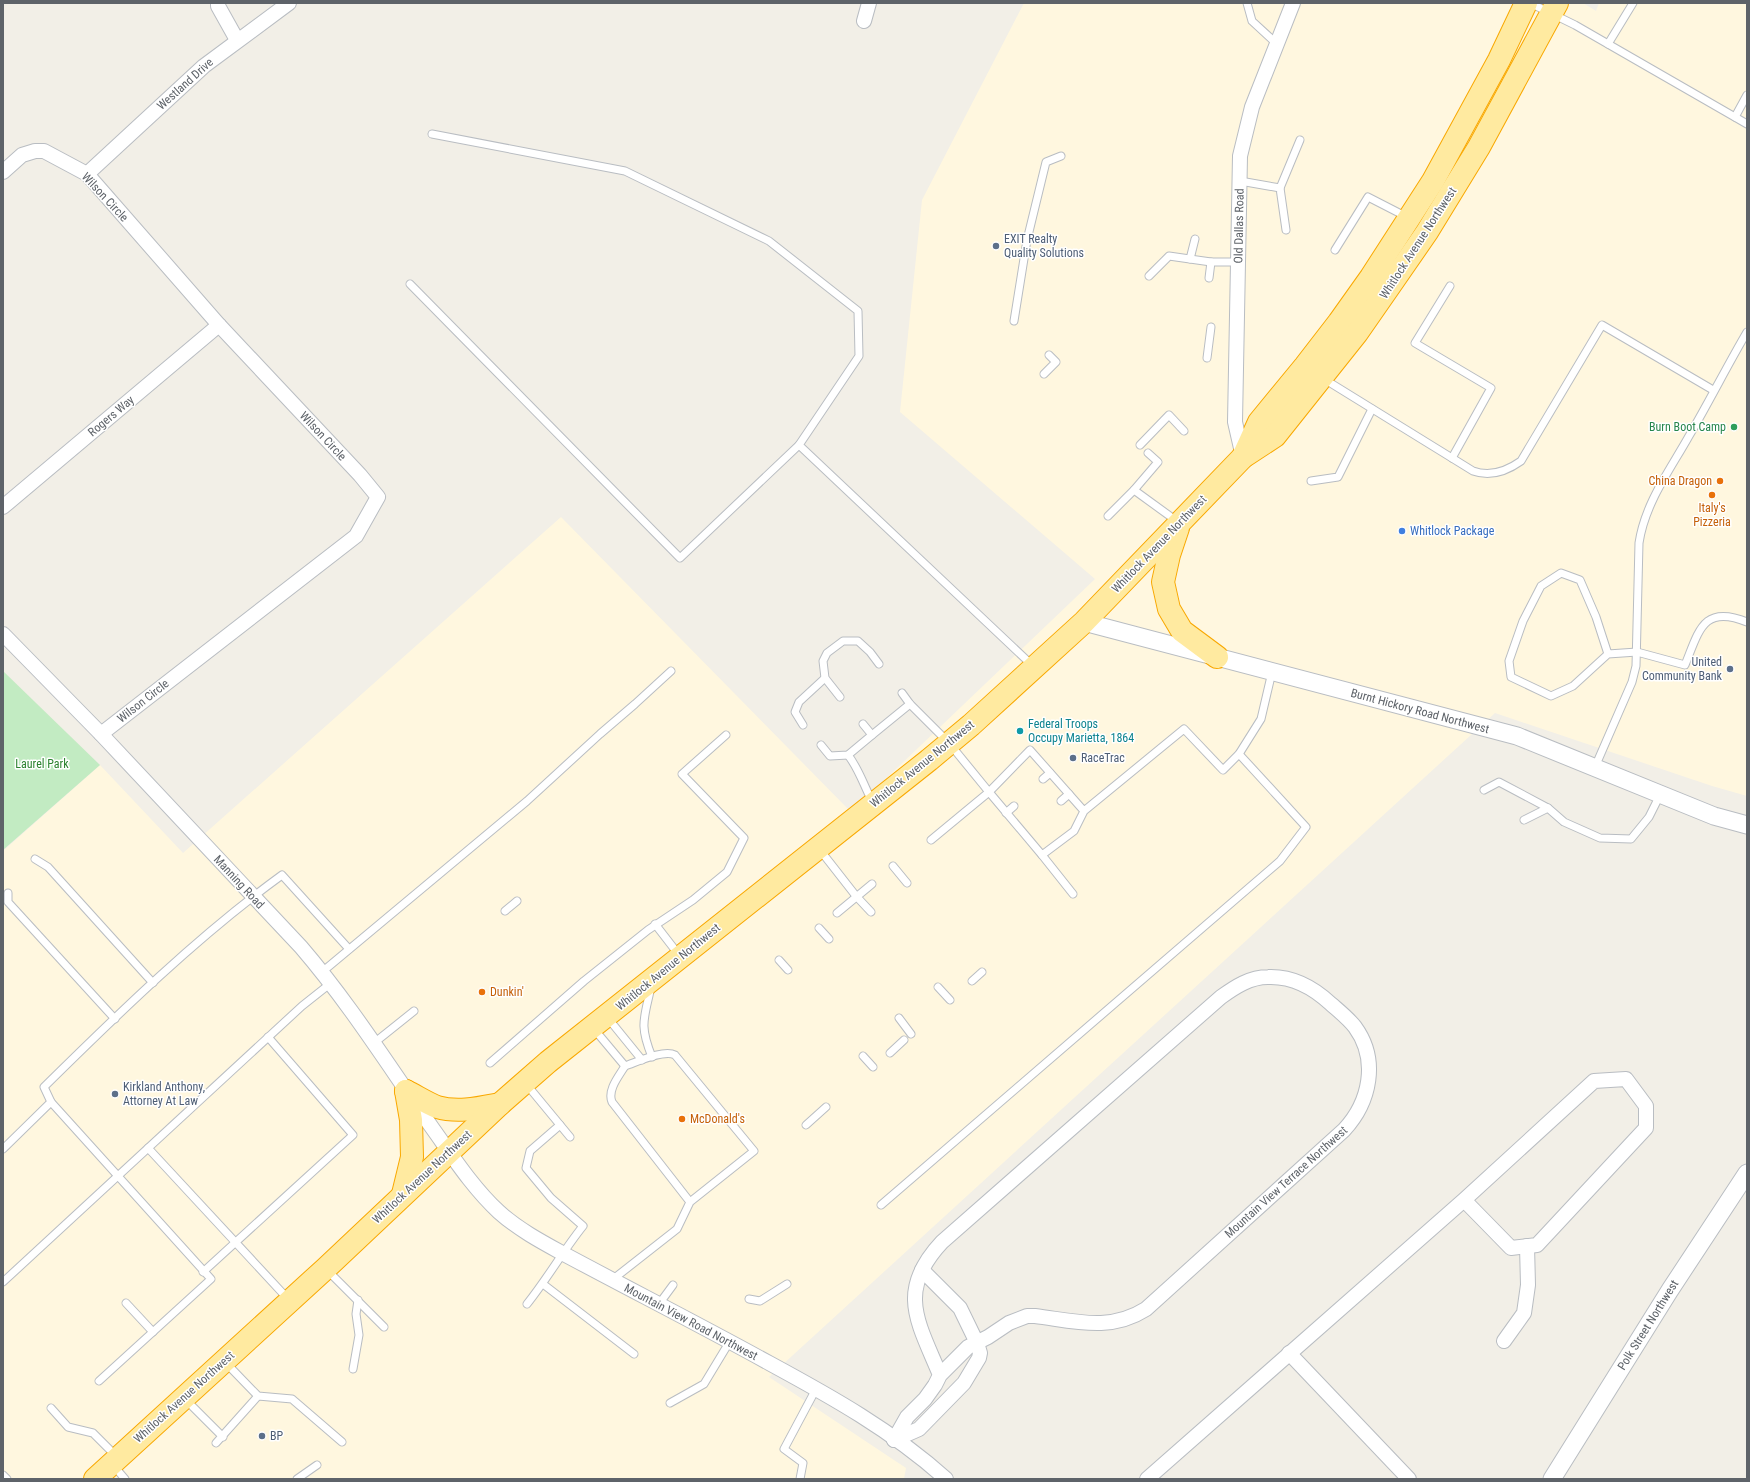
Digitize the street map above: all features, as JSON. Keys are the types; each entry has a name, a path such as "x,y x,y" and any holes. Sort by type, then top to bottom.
{"highway":[{"name":"Whitlock Avenue Northwest","path":"1418,225 1433,181 1466,122 1526,3"},
{"name":"Whitlock Avenue Northwest","path":"95,1479 118,1467 183,1398 325,1268 500,1104 680,956 949,743 1084,622 1243,457 1275,436 1313,372 1357,333 1418,225 1482,141 1554,8"},
{"path":"1179,523 1169,555 1163,582 1169,609 1182,631 1217,657"},
{"path":"406,1091 437,1107 456,1110 475,1109 500,1104"},
{"path":"403,1194 412,1157 411,1120 406,1091"}],"street":[{"path":"218,3 218,6 237,40"},
{"name":"Westland Drive","path":"87,174 204,66 237,40 289,3"},
{"path":"864,21 868,3"},
{"name":"Old Dallas Road","path":"1243,457 1235,422 1240,156 1252,106 1293,3"},
{"name":"Wilson Circle","path":"3,172 22,155 35,151 44,151 87,174 219,325 360,475 378,497 356,536 100,734"},
{"name":"Rogers Way","path":"3,507 219,325"},
{"name":"Burnt Hickory Road Northwest","path":"1084,622 1517,736 1661,793 1714,816 1747,825"},
{"name":"Manning Road","path":"3,634 100,734 301,947 331,983 449,1151"},
{"name":"Mountain View Terrace Northwest","path":"894,1440 907,1417 925,1399 935,1386 940,1374 968,1347 1009,1323 1027,1316 1101,1324 1125,1320 1146,1309 1338,1136 1354,1119 1366,1094 1369,1064 1366,1050 1355,1027 1326,999 1313,990 1291,980 1279,977 1255,979 1233,989 1221,997 942,1242 931,1254 922,1270 916,1288 915,1312 940,1374"},
{"path":"1147,1479 1464,1200 1594,1081 1626,1079 1646,1106 1646,1128 1537,1245 1511,1248 1464,1200"},
{"name":"Mountain View Road Northwest","path":"449,1151 473,1184 499,1212 530,1235 816,1388 860,1415 921,1458 946,1479"},
{"name":"Polk Street Northwest","path":"1552,1479 1670,1290 1747,1173"},
{"path":"1504,1341 1524,1313 1528,1285 1527,1246"},
{"path":"894,1440 919,1429 964,1383 980,1358 977,1343 960,1308 922,1270"},
{"path":"1289,1353 1409,1479"}],"lane":[{"path":"1247,3 1252,22 1277,44"},
{"path":"1530,3 1554,8 1608,44 1747,124"},
{"path":"1608,44 1633,3"},
{"path":"1735,117 1747,95"},
{"path":"410,284 680,558 799,445 859,356 858,311 769,241 625,171 432,134"},
{"path":"1286,230 1280,188 1300,140"},
{"path":"1014,321 1027,240 1046,162 1061,156"},
{"path":"1240,181 1280,188"},
{"path":"1336,250 1368,197 1418,225"},
{"path":"1190,259 1195,239"},
{"path":"1149,276 1169,256 1211,262 1238,262"},
{"path":"1210,278 1211,262"},
{"path":"1450,286 1415,343 1491,388 1452,458"},
{"path":"1313,372 1452,458 1474,471 1483,474 1504,470 1514,466 1521,460 1602,324 1713,390"},
{"path":"1207,358 1211,328"},
{"path":"1594,767 1632,682 1637,652 1640,543 1642,527 1663,481 1747,332"},
{"path":"1044,374 1056,362 1049,354"},
{"path":"1311,481 1338,478 1372,409"},
{"path":"1140,445 1168,415 1184,431"},
{"path":"799,445 1034,667"},
{"path":"1108,516 1134,490 1158,462 1148,453"},
{"path":"1134,490 1179,523"},
{"path":"1608,654 1596,617 1580,580 1561,573 1541,586 1523,621 1509,661 1511,678 1550,696 1573,686 1608,654 1637,652 1685,665 1699,630 1705,623 1715,617 1725,615 1734,616 1747,622"},
{"path":"840,697 825,678 823,661 827,653 844,641 858,641 870,652 879,664"},
{"path":"322,972 528,801 671,671"},
{"path":"1042,854 1074,831 1084,811 1184,729 1223,770 1239,754 1261,719 1272,672"},
{"path":"803,725 795,712 799,702 825,678"},
{"path":"902,694 949,743 988,792 1042,854 1073,894"},
{"path":"821,746 830,756 848,755 910,704"},
{"path":"863,724 872,735"},
{"path":"490,1063 584,981 655,924 693,900 727,872 744,838 682,774 726,735"},
{"path":"931,840 988,792 1030,750 1084,811"},
{"path":"881,1206 1280,861 1306,827 1239,754"},
{"path":"848,755 856,766 873,804"},
{"path":"1043,779 1050,773"},
{"path":"1484,790 1499,782 1548,808 1564,822 1600,838 1631,840 1649,817 1661,793"},
{"path":"1061,801 1069,794"},
{"path":"1006,813 1014,806"},
{"path":"1524,820 1548,808"},
{"path":"1024,833 1030,828"},
{"path":"818,847 856,896 871,912"},
{"path":"35,859 48,867 153,983"},
{"path":"893,866 907,883"},
{"path":"99,1381 211,1279 203,1272 51,1102 44,1087 153,983 252,896 282,875 349,949"},
{"path":"837,913 872,884"},
{"path":"8,894 8,902 115,1019"},
{"path":"505,912 516,901"},
{"path":"655,924 680,956"},
{"path":"819,928 829,939"},
{"path":"779,960 788,970"},
{"path":"972,981 982,972"},
{"path":"652,1057 643,1033 643,1023 654,978"},
{"path":"3,1282 119,1177 148,1148 302,1006 331,983"},
{"path":"938,987 950,1000"},
{"path":"374,1043 414,1011"},
{"path":"899,1018 911,1034"},
{"path":"599,1022 642,1060"},
{"path":"599,1022 625,1066"},
{"path":"203,1272 353,1135 268,1037"},
{"path":"890,1053 904,1040"},
{"path":"612,1280 677,1229 690,1202 754,1151 672,1053 652,1057 625,1066 612,1090 612,1102 690,1202"},
{"path":"863,1056 873,1067"},
{"path":"525,1083 570,1137"},
{"path":"4,1146 51,1102"},
{"path":"806,1125 826,1107"},
{"path":"527,1304 543,1284 562,1253 583,1226 551,1198 526,1168 530,1151 560,1125"},
{"path":"148,1148 290,1300"},
{"path":"325,1268 384,1327"},
{"path":"543,1284 634,1354"},
{"path":"749,1299 760,1301 787,1284"},
{"path":"659,1304 672,1285"},
{"path":"352,1369 359,1335 356,1314 358,1300"},
{"path":"126,1303 153,1332"},
{"path":"670,1403 704,1384 730,1341"},
{"path":"224,1361 258,1396 292,1398 342,1442"},
{"path":"800,1479 803,1463 784,1449 816,1388"},
{"path":"216,1443 223,1437 258,1396"},
{"path":"183,1398 223,1437"},
{"path":"51,1408 68,1427 93,1432 118,1467"},
{"path":"297,1479 317,1465"},
{"path":"3,1475 7,1479"}],"shaded area":[{"path":"1024,3 1583,3 1596,11 1599,3 1747,3 1747,796 1712,786 1495,713 769,1377 906,1468 904,1479 3,1479 3,851 100,765 183,853 561,517 851,812 1095,579 900,412 922,200"}],"green space":[{"name":"Laurel Park","path":"3,671 100,765 3,850"}],"place":[{"name":"EXIT Realty Quality Solutions","path":"996,246"},
{"name":"Burn Boot Camp","path":"1734,427"},
{"name":"China Dragon","path":"1720,481"},
{"name":"Italy's Pizzeria","path":"1712,495"},
{"name":"Whitlock Package","path":"1402,531"},
{"name":"United Community Bank","path":"1730,669"},
{"name":"Federal Troops Occupy Marietta, 1864","path":"1020,731"},
{"name":"RaceTrac","path":"1073,758"},
{"name":"Dunkin'","path":"482,992"},
{"name":"Kirkland Anthony, Attorney At Law","path":"115,1094"},
{"name":"McDonald's","path":"682,1119"},
{"name":"BP","path":"262,1436"}]}
